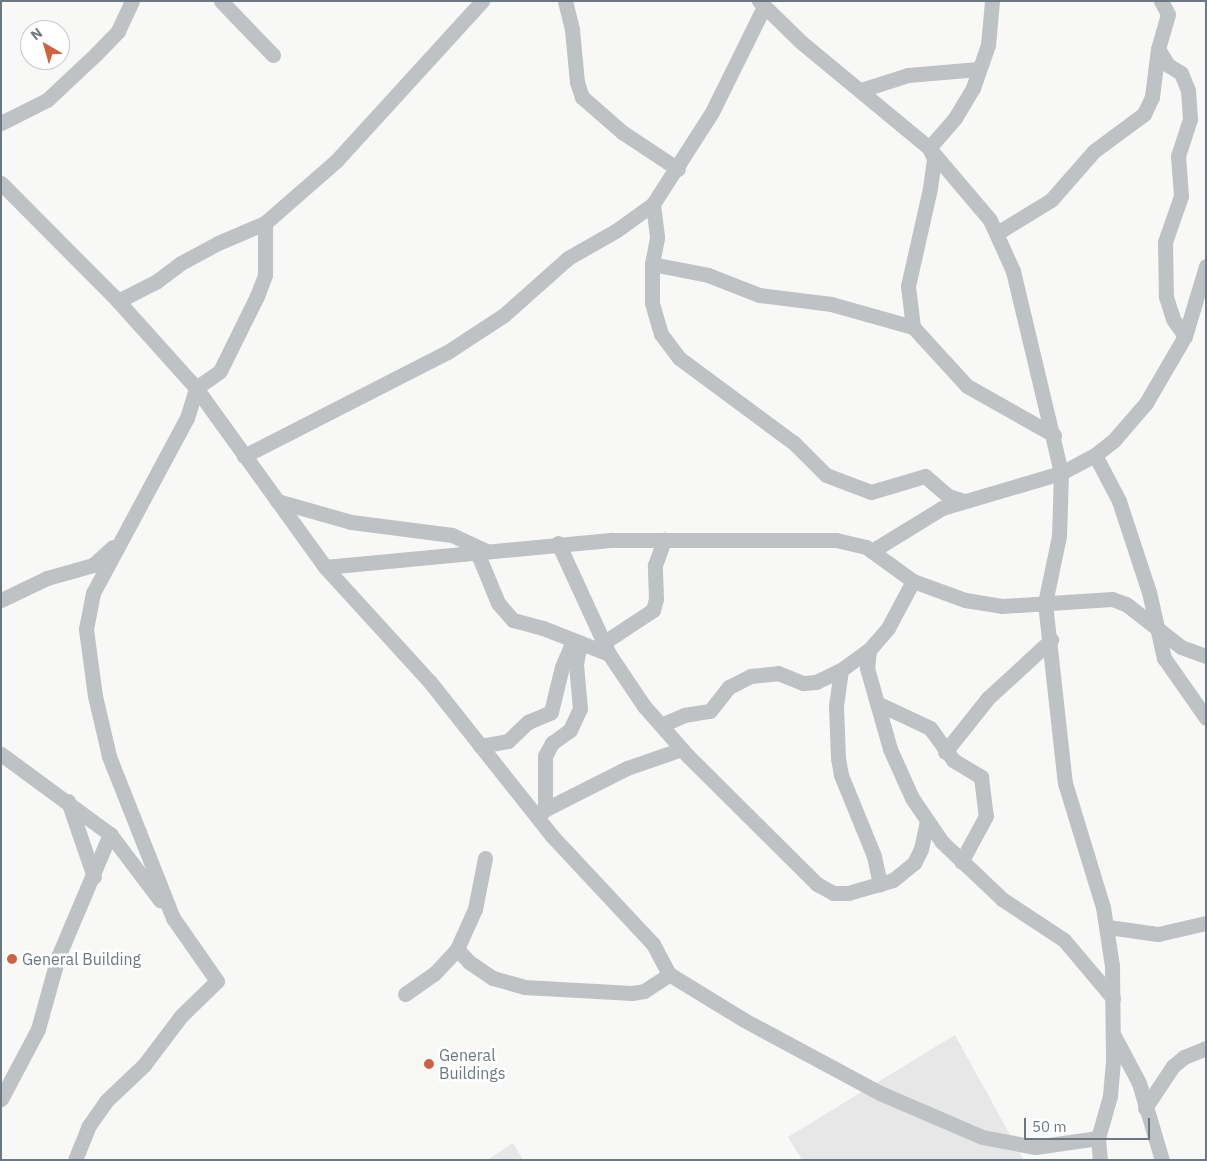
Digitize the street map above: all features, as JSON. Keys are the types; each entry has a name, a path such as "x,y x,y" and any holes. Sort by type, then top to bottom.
{"street":[{"path":"1,123 47,100 89,61 118,31 132,1"},
{"path":"221,1 273,55"},
{"path":"118,301 157,281 171,270 218,243 265,223 336,161 482,1"},
{"path":"565,1 572,30 577,82 582,97 622,132 678,169"},
{"path":"929,148 961,109 979,69 988,45 992,1"},
{"path":"997,233 1051,200 1094,151 1144,114 1152,97 1158,49 1168,14 1161,1"},
{"path":"244,456 450,351 504,315 568,258 653,204 678,169 712,112 761,4 929,148 970,194 997,233 1023,306 1054,435 1061,473 1059,536 1045,603 1051,640 1065,783 1108,927 1113,998 1111,1032 1113,1061 1110,1096 1098,1138 1100,1160"},
{"path":"1158,49 1168,65 1182,73 1188,90 1190,119 1178,156 1181,196 1165,242 1166,296 1173,319 1185,336"},
{"path":"861,90 908,74 979,69"},
{"path":"913,327 908,286 930,188 934,158 929,148"},
{"path":"1,183 118,301 196,388 325,567 430,682 480,746 541,812 552,836 653,944 669,974 736,1016 880,1093 982,1137 1035,1147 1098,1138"},
{"path":"653,204 657,238 652,264 652,303 668,346 724,393 794,443 819,469 851,486 871,492 925,476 948,496 961,500"},
{"path":"173,918 108,756 95,696 86,629 87,613 94,593 120,541 187,418 196,388 220,372 256,296 265,275 265,223"},
{"path":"652,264 708,275 759,295 831,304 913,327 967,386 1054,435"},
{"path":"872,552 927,515 961,500 1061,473 1095,455 1114,440 1146,403 1185,336 1206,266"},
{"path":"1095,455 1119,501 1149,592 1155,630 1164,658 1206,718"},
{"path":"277,501 351,522 452,535 482,551 498,603 513,620 576,642 606,648"},
{"path":"325,567 558,543 664,540 836,540 857,543 913,580 965,600 1002,606 1112,599 1126,604 1155,630 1181,647 1206,656"},
{"path":"606,648 653,610 656,599 655,565 664,540"},
{"path":"1,600 47,578 93,565 120,541"},
{"path":"558,543 606,648 661,725 682,750 817,884 833,893 848,894 880,884 903,874 914,863 921,850 927,822"},
{"path":"661,725 684,714 710,711 729,687 751,676 778,673 804,682 816,682 841,670 869,650 896,617 913,580"},
{"path":"945,752 988,698 1051,640"},
{"path":"480,746 508,741 528,722 551,712 562,667 576,642"},
{"path":"541,812 545,756 552,743 570,730 580,709 576,642"},
{"path":"869,650 867,668 899,772 927,822 961,862 1016,910 1064,940 1113,998"},
{"path":"841,670 836,706 838,758 841,775 874,856 880,884"},
{"path":"879,704 930,728 945,752 953,760 973,770 984,785 986,816 961,862"},
{"path":"541,812 627,768 682,750"},
{"path":"1,754 68,801 110,834 173,918 217,981 181,1016 144,1065 106,1101 88,1127 75,1160"},
{"path":"68,801 94,877"},
{"path":"1,1099 38,1028 58,957 94,877 110,834"},
{"path":"405,994 434,974 457,949 475,909 485,858"},
{"path":"1108,927 1158,934 1206,923"},
{"path":"457,949 468,962 493,978 524,986 632,993 644,991 666,976"},
{"path":"1111,1032 1133,1068 1162,1160"},
{"path":"1145,1108 1173,1066 1184,1057 1206,1048"}],"shaded area":[{"path":"955,1035 1024,1160 802,1160 788,1137"},
{"path":"513,1143 523,1160 487,1160"}],"place":[{"name":"General Building","path":"12,959"},
{"name":"General Buildings","path":"429,1064"}]}
